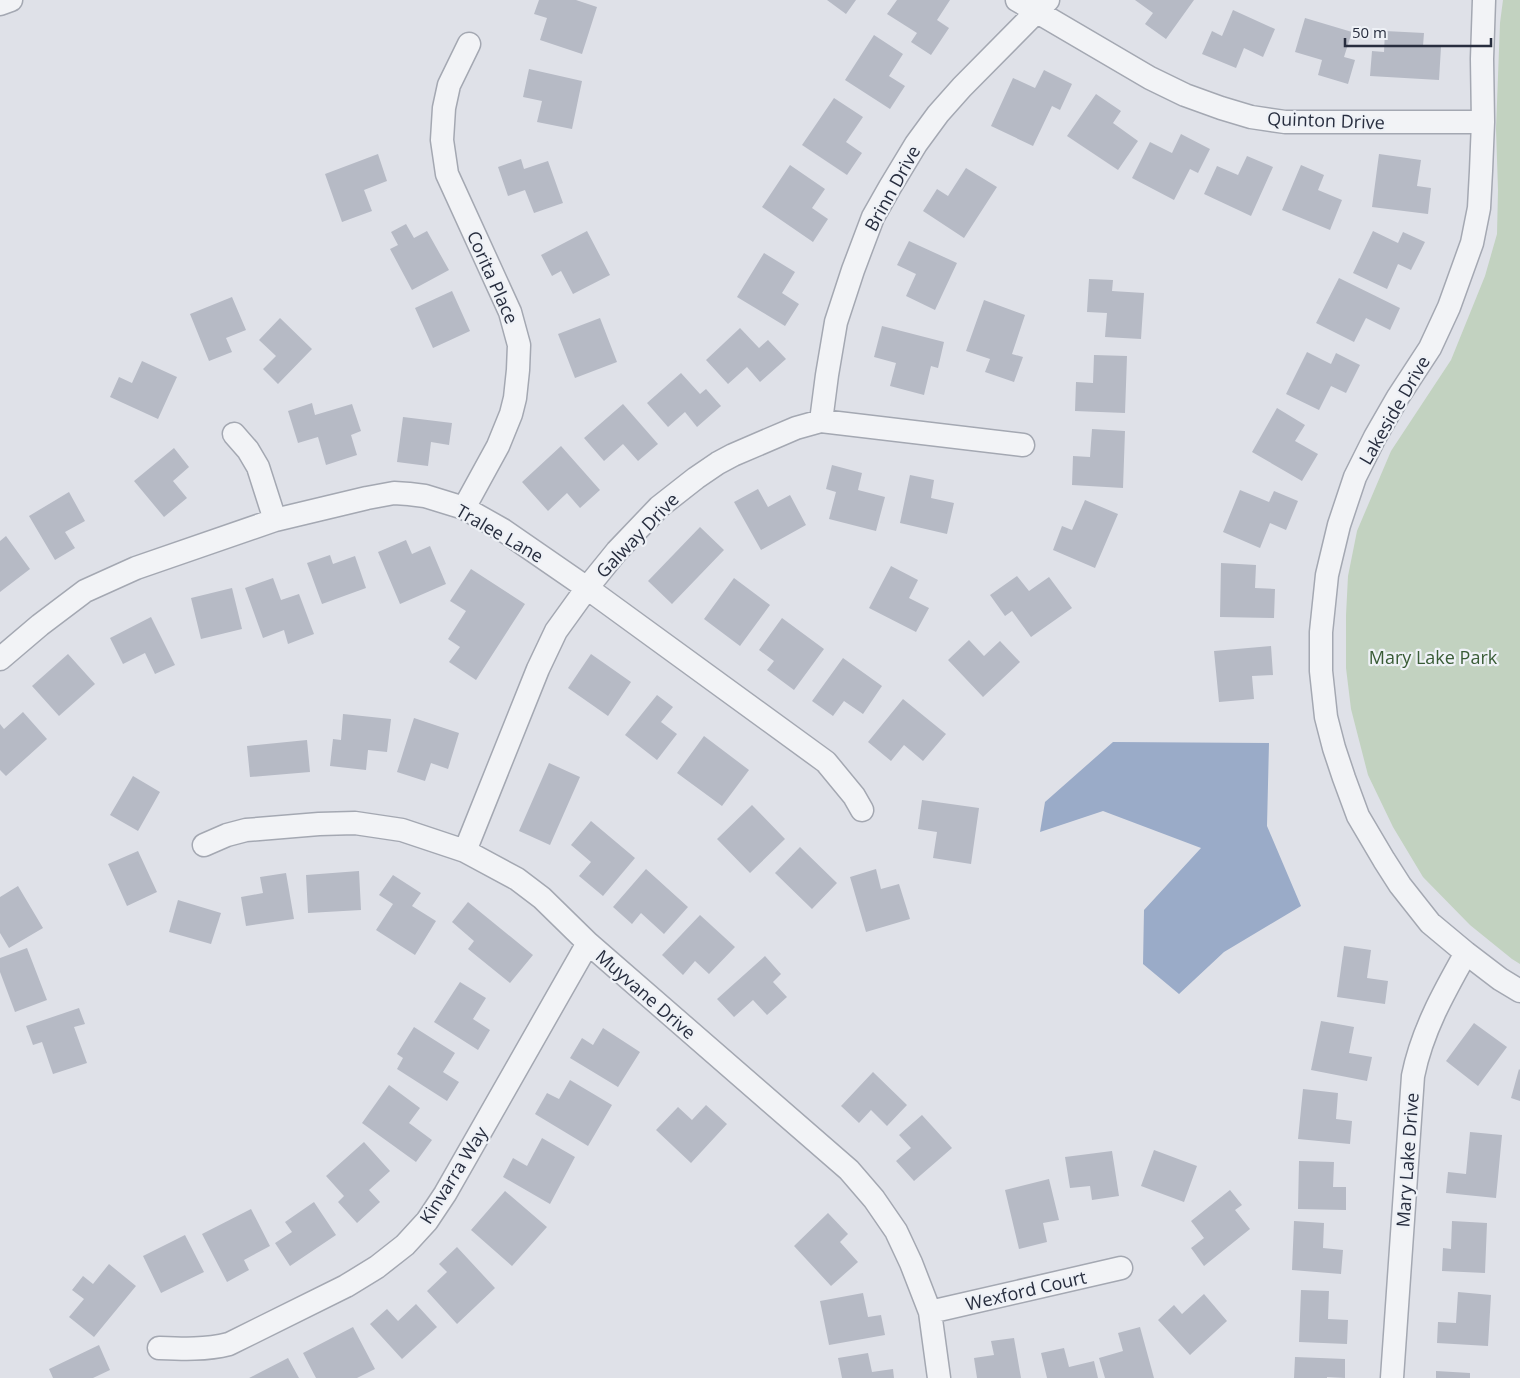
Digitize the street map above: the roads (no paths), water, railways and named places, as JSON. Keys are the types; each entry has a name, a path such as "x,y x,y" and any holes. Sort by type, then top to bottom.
{"street":[{"path":"0,4 11,0"},
{"name":"Quinton Drive","path":"1017,0 1042,6 1099,47 1150,78 1185,95 1251,117 1294,122 1484,122"},
{"name":"Lakeside Drive","path":"1484,0 1482,59 1484,122 1479,208 1472,243 1449,307 1430,348 1374,437 1355,477 1339,525 1327,574 1321,638 1321,671 1326,717 1334,748 1358,816 1384,860 1406,893 1430,922 1466,953 1500,979 1520,991"},
{"name":"Brinn Drive","path":"822,421 836,322 873,217 916,144 938,114 1042,6"},
{"name":"Corita Place","path":"464,508 498,446 510,414 515,398 519,345 510,312 446,174 442,140 444,108 449,85 469,44"},
{"name":"Galway Drive","path":"465,851 538,669 556,631 617,551 659,507 696,478 733,455 796,428 822,421 1023,445"},
{"path":"234,434 248,450 258,467 275,520"},
{"name":"Tralee Lane","path":"0,659 40,625 85,591 136,568 275,520 394,493 425,496 464,508 503,530 587,588 826,762 854,796 862,810"},
{"name":"Muyvane Drive","path":"204,845 227,835 246,830 319,824 355,824 402,830 465,851 517,879 542,898 588,943 850,1170 874,1198 896,1231 930,1312 939,1378"},
{"name":"Kinvarra Way","path":"159,1348 214,1348 229,1344 346,1286 377,1267 405,1245 427,1221 445,1194 588,943"},
{"name":"Mary Lake Drive","path":"1392,1378 1413,1076 1419,1048 1431,1019 1466,953"},
{"name":"Wexford Court","path":"930,1312 1121,1268"}],"water":[{"path":"1113,742 1269,743 1267,826 1301,906 1224,952 1179,994 1143,964 1144,910 1201,848 1103,811 1040,832 1045,802"}],"park label":[{"name":"Mary Lake Park","path":"1433,657"}]}
